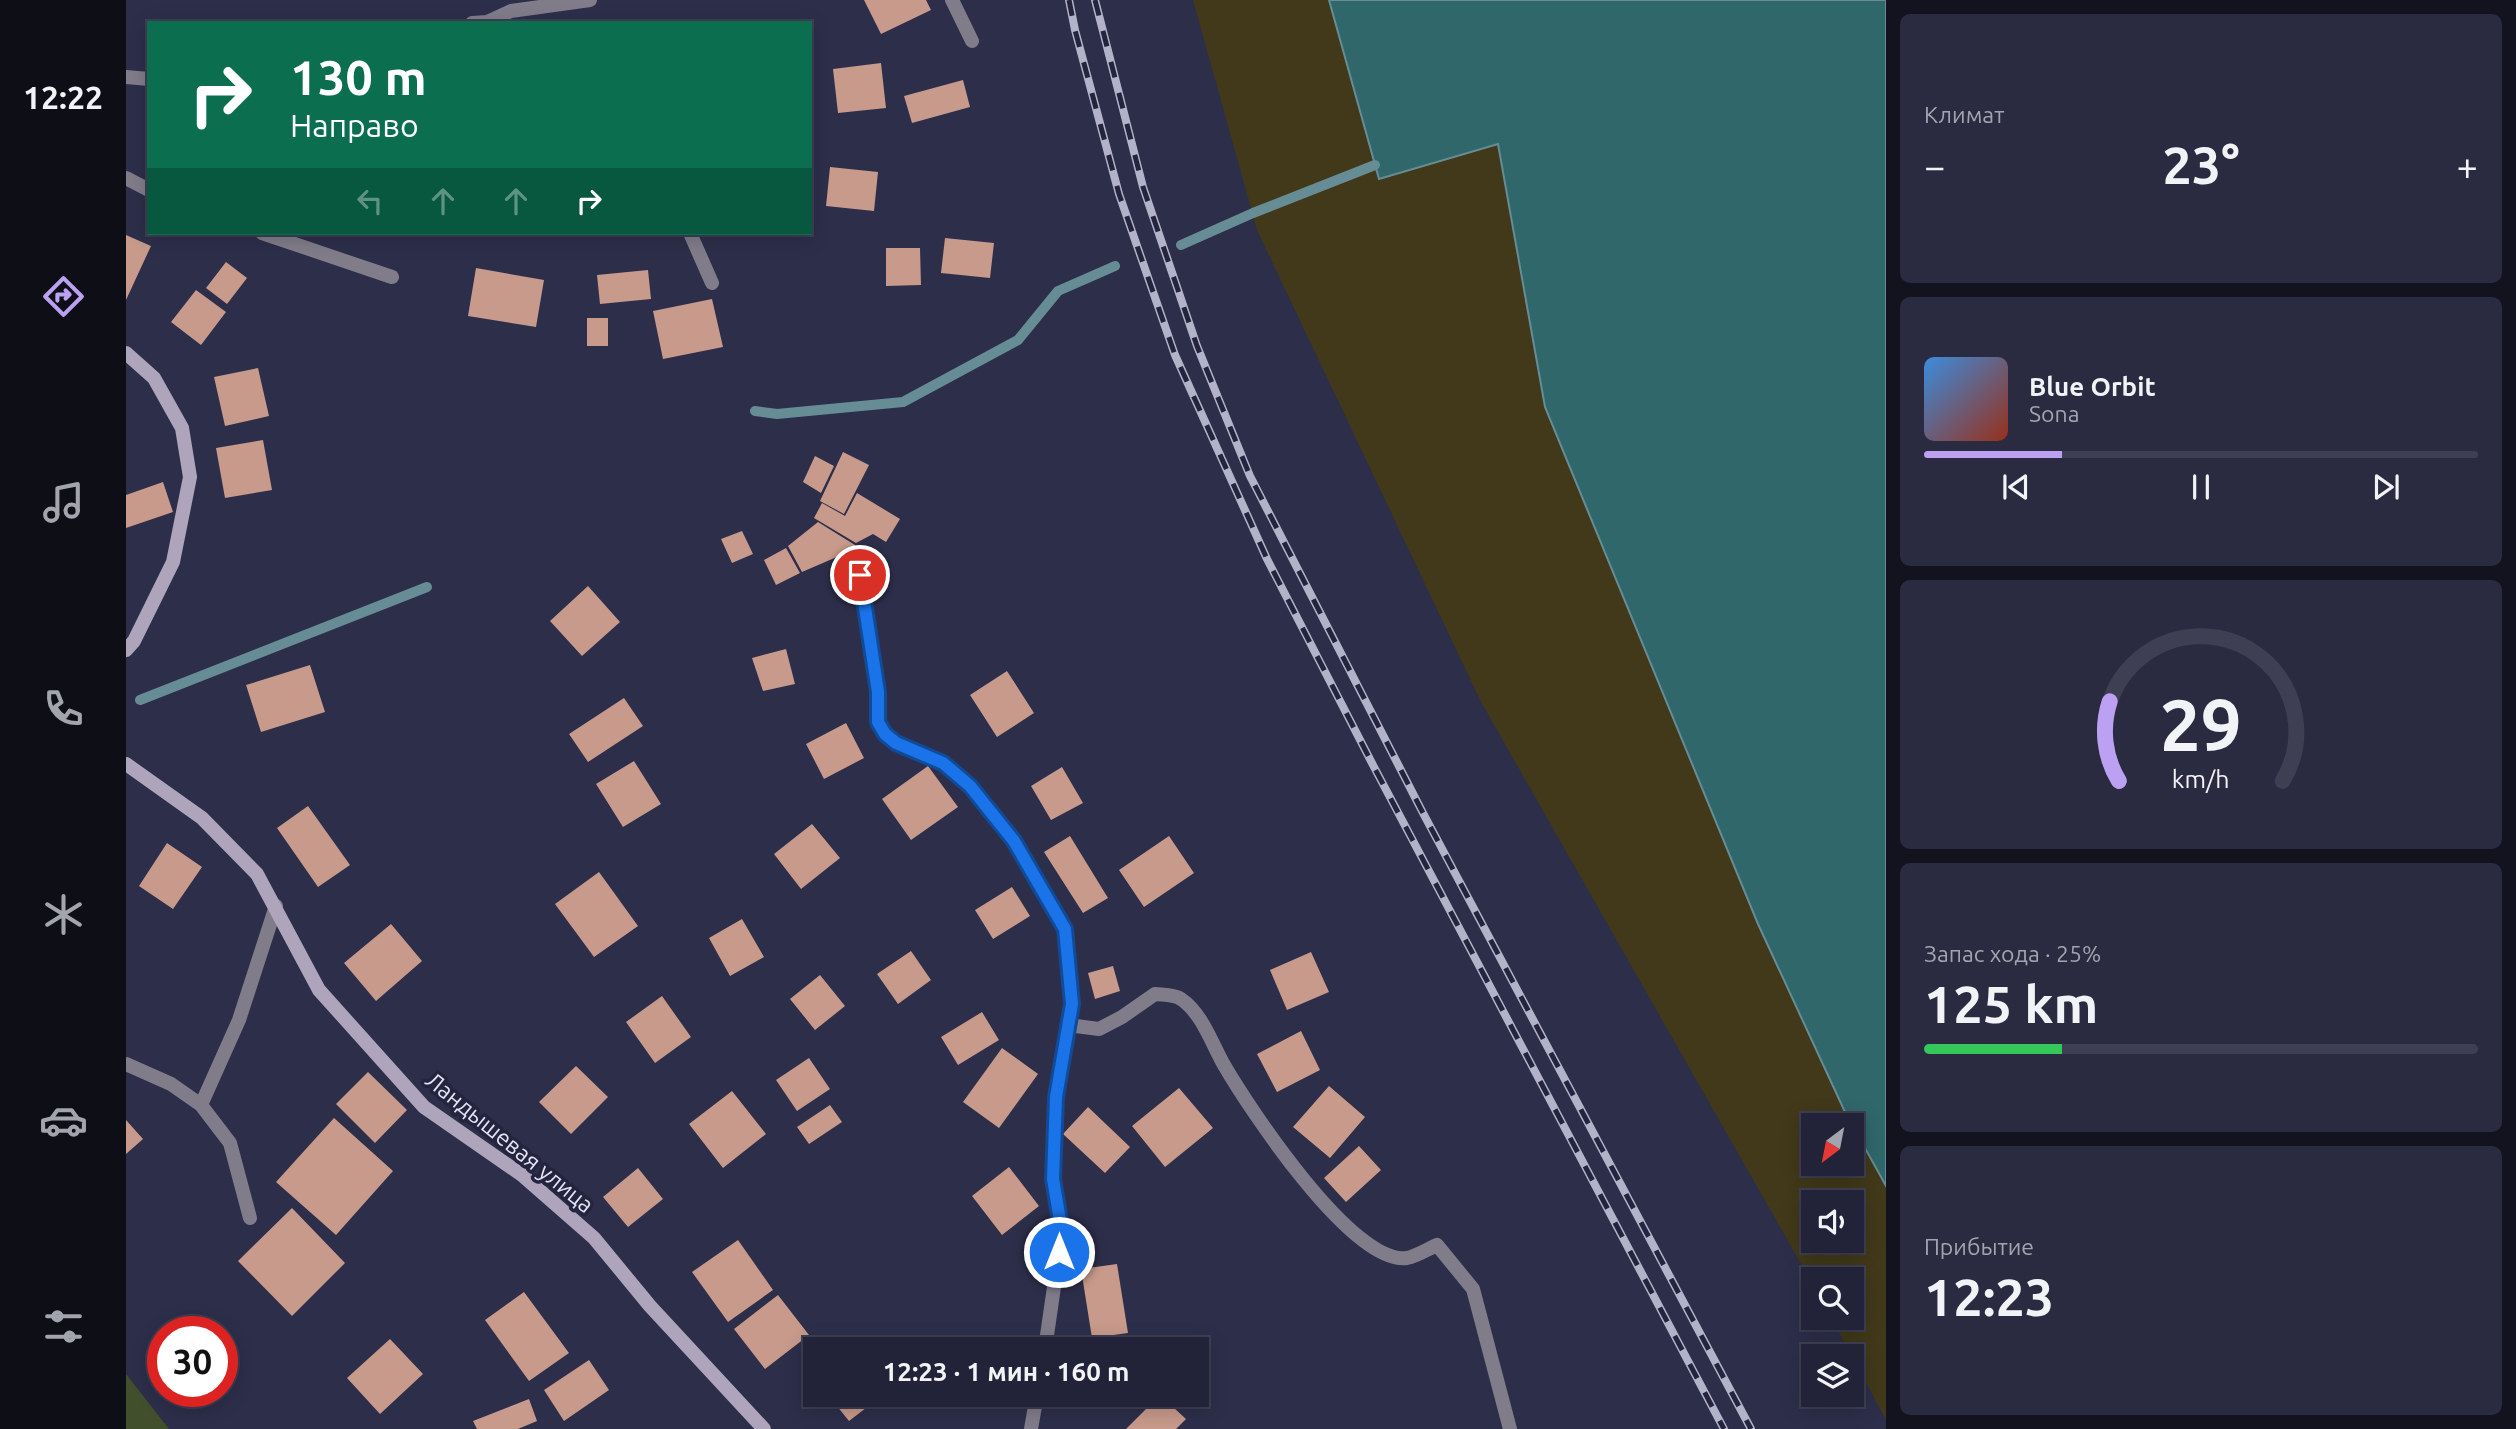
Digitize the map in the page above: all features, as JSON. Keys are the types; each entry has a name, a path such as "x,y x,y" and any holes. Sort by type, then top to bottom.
{"street":[{"path":"490,21 511,11 590,0"},
{"path":"952,0 972,41"},
{"path":"126,77 147,79"},
{"path":"126,178 147,189"},
{"path":"268,235 393,277"},
{"path":"691,235 712,284"},
{"path":"126,353 155,378 182,428 190,477 173,562 134,641 126,650"},
{"path":"860,575 878,692 878,722 885,734 896,743 943,763 970,786 1014,841 1065,929 1072,1004 1056,1097 1053,1179 1062,1232 1047,1337"},
{"name":"Ландышевая улица","path":"126,764 202,818 257,874 319,990 424,1107 522,1175 594,1238 650,1306 737,1403 764,1429"},
{"path":"201,1105 239,1020 276,906"},
{"path":"1068,1025 1098,1029 1122,1017 1155,994 1179,997 1196,1014 1224,1066 1270,1137 1339,1219 1380,1252 1406,1258 1437,1245 1473,1289 1510,1429"},
{"path":"126,1064 171,1084 201,1105 230,1143 250,1218"},
{"path":"1031,1429 1035,1407"}],"shaded area":[{"path":"1329,0 1886,0 1886,1186 1864,1146 1864,1113 1846,1113 1758,924 1545,407 1498,144 1379,179"},
{"path":"126,1374 147,1401 147,1407 152,1407 169,1429 126,1429"}],"sand":[{"path":"1193,0 1329,0 1379,179 1498,143 1545,407 1758,924 1846,1113 1801,1113 1801,1176 1864,1176 1864,1146 1886,1186 1886,1420 1864,1379 1864,1344 1845,1344 1837,1330 1864,1330 1864,1267 1803,1267 1481,702 1257,230"}],"building":[{"path":"864,0 926,0 931,10 881,34"},
{"path":"881,63 886,108 838,113 833,69"},
{"path":"963,80 970,107 912,123 904,96"},
{"path":"830,167 878,172 874,211 826,206"},
{"path":"126,235 151,246 126,300"},
{"path":"945,238 994,243 990,278 941,273"},
{"path":"886,248 920,248 921,285 886,286"},
{"path":"226,262 247,278 227,304 206,288"},
{"path":"476,268 544,280 536,327 468,316"},
{"path":"648,270 651,299 600,304 597,275"},
{"path":"196,290 226,312 201,345 171,322"},
{"path":"712,299 723,347 663,359 653,311"},
{"path":"587,318 608,318 608,346 587,346"},
{"path":"258,368 269,416 225,426 214,377"},
{"path":"263,440 272,490 225,498 216,448"},
{"path":"843,452 869,465 844,514 820,501"},
{"path":"815,456 834,466 821,493 803,482"},
{"path":"163,482 173,512 126,528 126,495"},
{"path":"857,493 900,519 886,542 873,534 856,543 814,518 822,503 845,516"},
{"path":"818,522 855,545 853,550 802,572 788,546"},
{"path":"742,531 753,554 732,563 721,539"},
{"path":"786,548 800,573 776,585 764,560"},
{"path":"588,586 620,622 582,656 550,621"},
{"path":"786,649 795,684 763,691 752,658"},
{"path":"310,665 325,712 261,732 246,685"},
{"path":"1007,671 1034,713 997,737 970,695"},
{"path":"624,698 643,726 588,762 569,734"},
{"path":"846,723 864,758 824,779 806,744"},
{"path":"634,761 661,804 623,827 596,784"},
{"path":"928,766 958,807 911,840 882,799"},
{"path":"1062,767 1083,803 1051,820 1031,786"},
{"path":"308,806 350,865 318,887 277,828"},
{"path":"812,824 840,858 801,889 774,854"},
{"path":"1070,836 1108,898 1083,913 1044,852"},
{"path":"1169,836 1194,873 1144,907 1119,870"},
{"path":"167,843 202,867 173,909 139,886"},
{"path":"599,872 638,926 594,957 555,904"},
{"path":"1012,887 1030,916 993,939 975,910"},
{"path":"742,919 764,957 730,976 709,938"},
{"path":"391,924 422,961 376,1001 344,963"},
{"path":"911,951 931,980 898,1004 877,974"},
{"path":"1311,952 1329,992 1287,1010 1270,970"},
{"path":"1113,966 1120,991 1095,999 1088,973"},
{"path":"820,975 845,1006 815,1030 790,999"},
{"path":"662,996 691,1037 655,1063 626,1022"},
{"path":"982,1012 999,1040 958,1065 941,1037"},
{"path":"1301,1031 1320,1070 1277,1092 1257,1054"},
{"path":"1002,1048 1038,1074 999,1128 963,1102"},
{"path":"809,1058 830,1089 797,1111 776,1080"},
{"path":"576,1066 608,1097 571,1134 539,1102"},
{"path":"368,1072 407,1110 375,1143 336,1104"},
{"path":"1329,1086 1365,1117 1330,1158 1293,1127"},
{"path":"1179,1088 1213,1128 1165,1167 1132,1126"},
{"path":"732,1091 766,1134 723,1168 689,1124"},
{"path":"830,1105 842,1122 809,1144 797,1127"},
{"path":"1088,1107 1130,1147 1105,1173 1063,1134"},
{"path":"334,1118 393,1171 336,1235 276,1182"},
{"path":"126,1120 143,1139 126,1154"},
{"path":"1359,1146 1381,1170 1346,1202 1324,1178"},
{"path":"1009,1167 1039,1206 1002,1235 972,1196"},
{"path":"638,1168 663,1199 628,1227 603,1197"},
{"path":"292,1208 345,1263 292,1316 238,1261"},
{"path":"738,1240 773,1290 728,1322 692,1272"},
{"path":"1117,1264 1128,1333 1092,1337 1081,1269"},
{"path":"524,1292 569,1353 529,1381 485,1320"},
{"path":"778,1295 809,1335 765,1369 734,1329"},
{"path":"390,1339 423,1374 380,1414 347,1378"},
{"path":"589,1360 609,1390 564,1421 544,1390"},
{"path":"529,1399 537,1421 518,1429 477,1429 473,1421"},
{"path":"838,1407 867,1407 849,1421"},
{"path":"1148,1407 1173,1407 1186,1419 1176,1429 1126,1429"}],"waterway":[{"path":"1181,245 1253,213 1375,165"},
{"path":"755,411 777,414 903,402 1018,340 1058,291 1115,266"},
{"path":"140,700 427,587"}],"railway":[{"path":"1069,0 1119,194 1175,355 1267,559 1724,1429"},
{"path":"1095,0 1143,187 1197,346 1250,476 1423,813 1751,1429"}],"route":[{"path":"860,575 878,692 878,722 885,734 896,743 943,763 970,786 1014,841 1065,929 1072,1004 1056,1097 1053,1179 1062,1232 1059,1252"}]}
